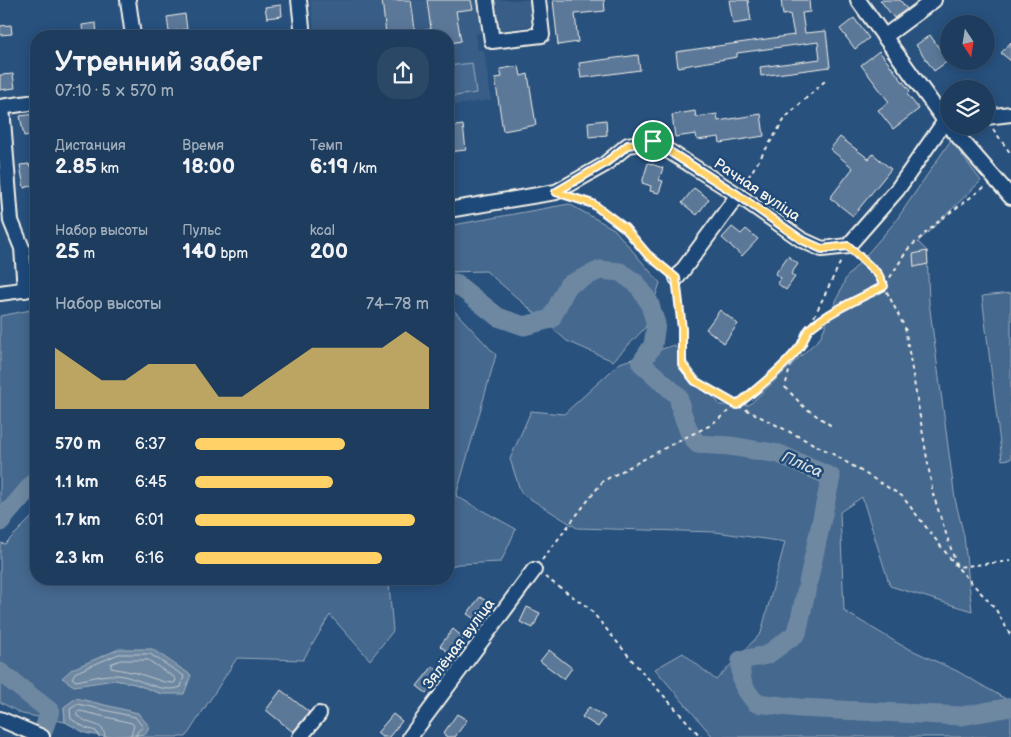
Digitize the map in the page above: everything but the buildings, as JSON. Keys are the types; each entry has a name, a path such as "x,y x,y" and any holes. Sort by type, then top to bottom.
{"street":[{"path":"128,0 132,30"},
{"path":"299,0 302,30"},
{"path":"486,0 492,42 542,35 538,0"},
{"path":"858,0 940,112"},
{"path":"884,37 934,0"},
{"path":"30,103 1,107 11,221 22,248 30,284"},
{"path":"995,119 1011,114"},
{"path":"848,246 897,190 940,134"},
{"path":"958,135 1011,197"},
{"name":"Рачная вуліца","path":"556,192 604,164 628,145 653,141 738,195 802,240 822,249 848,246"},
{"path":"454,209 556,192"},
{"path":"676,278 738,195"},
{"path":"0,293 30,289"},
{"name":"Зялёная вуліца","path":"410,737 534,570"},
{"path":"300,737 319,714"},
{"path":"0,719 36,735"}],"path":[{"path":"738,195 786,117 827,79"},
{"path":"995,130 1011,154"},
{"path":"808,329 838,309 884,286 908,249 940,220 995,179"},
{"path":"556,192 593,204 625,228 647,254 676,278 682,329 682,364 695,381 737,405 833,454 902,496 957,567 995,608 1011,636"},
{"path":"701,737 589,608 534,570 603,481 709,426 771,378 800,346 848,246 878,274 905,328 933,494 957,567"},
{"path":"794,353 785,387 804,407 833,427"},
{"path":"957,567 1011,561"}],"shaded area":[{"path":"310,0 531,0 535,25 476,34 478,50 484,50 491,100 454,105 454,30 314,30"},
{"path":"472,63 476,93 454,96 454,65"},
{"path":"951,140 981,181 918,242 927,251 929,302 955,499 964,536 972,611 890,586 862,497 840,512 844,611 901,645 957,671 1011,702 1011,737 713,737 655,669 683,653 716,680 761,633 785,542 716,532 577,528 521,493 510,459 531,411 564,414 620,363 674,345 720,405 749,405 820,338 846,278 895,222"},
{"path":"569,204 614,229 660,283 645,328 613,361 567,341 486,271 454,272 454,225"},
{"path":"1011,293 1011,459 1002,460 982,296"},
{"path":"30,310 30,477 0,507 0,316"},
{"path":"454,310 496,355 456,496 516,529 501,562 454,565"},
{"path":"30,519 30,585 389,585 393,631 370,660 330,615 303,660 237,658 186,737 126,737 146,734 64,707 65,722 22,714 0,702 0,543 5,544","holes":["191,675 162,694 135,684 115,680"]}],"water":[{"path":"119,649 152,649 191,675 184,694 162,694 135,684 115,680 74,686 62,678 72,669"},
{"path":"76,698 138,713 149,726 146,734 105,737 85,733 65,722 64,707"}],"waterway":[{"name":"Пліса","path":"454,283 498,317 524,326 551,319 568,285 600,270 620,272 637,284 649,302 656,324 653,345 641,363 678,396 690,434 698,444 730,446 779,454 831,477 797,633 767,655 741,660 743,683 756,703 799,708 962,716 1011,707"},
{"name":"Пліса","path":"0,522 30,487"},
{"name":"Пліса","path":"0,672 50,711 41,737"}],"route":[{"path":"653,141 738,195 802,240 822,249 848,246 878,274 884,286 838,309 808,329 800,346 771,378 737,405 695,381 682,364 682,329 676,278 647,254 625,228 593,204 556,192 604,164 628,145 653,141"}]}
